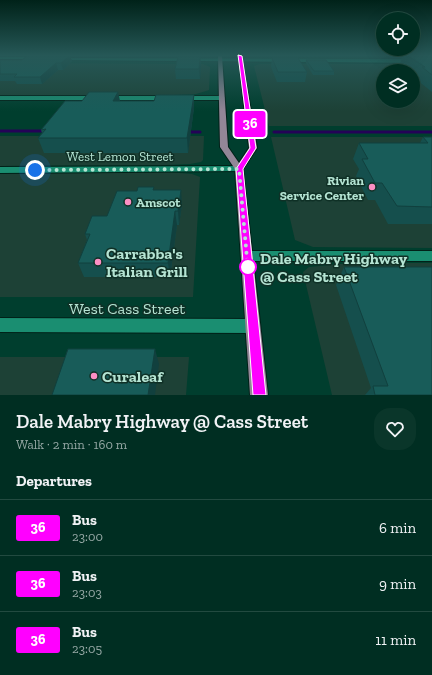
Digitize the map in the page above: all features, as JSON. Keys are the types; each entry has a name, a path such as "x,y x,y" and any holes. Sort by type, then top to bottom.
{"main road":[{"path":"221,74 224,147 239,169 260,395"},
{"path":"239,169 253,148 242,74"}],"street":[{"path":"0,98 222,98"},
{"name":"West Lemon Street","path":"0,170 239,169"},
{"path":"247,256 432,256"},
{"name":"West Cass Street","path":"0,326 253,326"}],"shaded area":[{"path":"0,74 210,74 209,90 196,94 0,95"},
{"path":"256,74 376,74 376,108 420,108 420,74 432,74 432,126 269,126"},
{"path":"0,136 204,136 203,160 201,162 190,164 166,165 0,166"},
{"path":"271,137 432,137 432,248 313,247 295,240"},
{"name":"Carrabba's Italian Grill","path":"0,172 167,172 192,174 200,177 193,297 0,297"},
{"path":"351,263 432,263 432,395 332,395 303,272 309,267"},
{"name":"Curaleaf","path":"0,357 189,357 186,395 0,395"}],"building":[{"path":"17,74 43,74 40,77 14,77"},
{"path":"89,92 118,92 113,101 154,101 156,95 194,95 187,138 38,138 46,129 41,130 65,101 82,101"},
{"path":"423,137 432,137 432,207 397,206 382,183 375,183 362,159 368,159 359,143 428,143"},
{"path":"138,187 154,187 153,190 181,190 178,211 175,211 168,263 78,263 90,234 85,234 92,216 107,216 117,191 137,191"},
{"path":"344,267 432,267 432,395 375,395 373,386 388,386"},
{"path":"68,349 155,349 148,395 52,395"}],"waterway":[{"path":"0,131 46,131"},
{"path":"186,132 200,132"},
{"path":"274,132 432,132"}],"bus line":[{"name":"36","path":"243,74 253,148 239,169 260,395"}],"place":[{"name":"Rivian Service Center","path":"372,187"},
{"name":"Amscot","path":"128,202"},
{"name":"Carrabba's Italian Grill","path":"98,262"},
{"name":"Dale Mabry Highway @ Cass Street","path":"248,267"},
{"name":"Curaleaf","path":"94,376"}],"route":[{"path":"35,170 239,169 248,270 248,267"}]}
